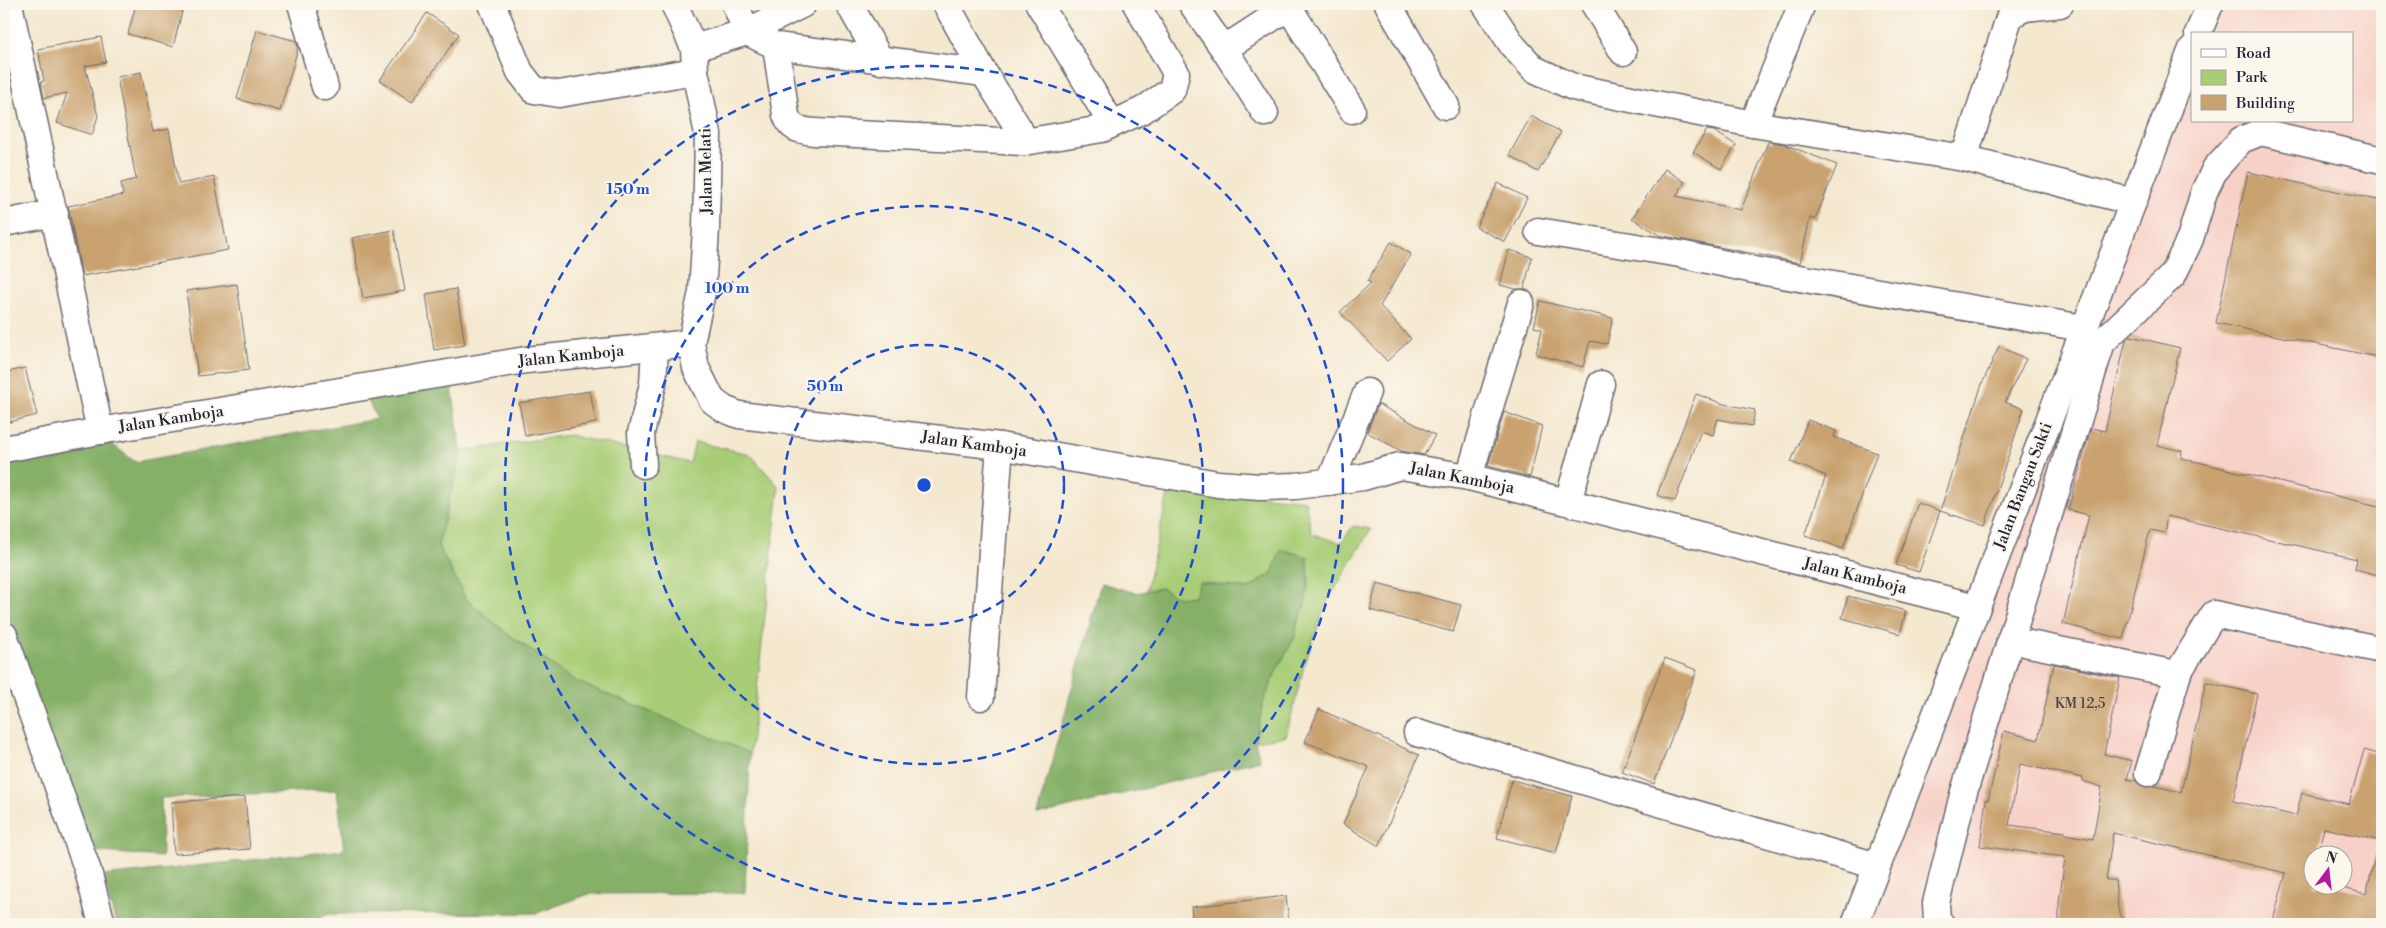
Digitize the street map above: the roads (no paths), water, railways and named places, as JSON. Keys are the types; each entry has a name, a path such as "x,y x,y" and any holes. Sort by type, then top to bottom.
{"street":[{"path":"9,4 100,431"},
{"path":"302,4 325,87"},
{"path":"492,4 520,72 534,90 559,94 695,60 803,4"},
{"name":"Jalan Melati","path":"674,4 695,60 708,134 702,292 691,343"},
{"path":"735,4 747,32 776,46 984,73"},
{"path":"849,4 881,61"},
{"path":"946,4 984,73 1020,129 1024,142"},
{"path":"1039,4 1112,124"},
{"path":"776,46 786,115 789,124 797,130 1024,142 1102,128 1151,105 1172,90 1176,80 1176,73 1136,4"},
{"path":"1192,4 1224,49 1265,113"},
{"path":"1388,4 1446,106"},
{"path":"1485,4 1513,46 1534,69 1574,87 1753,124 1964,158 2133,202"},
{"path":"1594,4 1623,52"},
{"path":"1753,124 1802,4"},
{"path":"1964,158 2010,15 2025,8 2060,4"},
{"path":"2199,32 2210,4"},
{"path":"1224,49 1290,5 1352,110"},
{"name":"Jalan Bangau Sakti","path":"1854,924 2191,52"},
{"path":"1941,924 1937,921 1936,904 1960,804 2102,342 2173,275 2190,239 2204,192 2215,169 2241,140 2261,132 2382,160"},
{"path":"4,223 55,213"},
{"path":"1538,231 1680,254 1754,270 2083,328"},
{"path":"1469,477 1521,303"},
{"name":"Jalan Kamboja","path":"4,449 100,431 526,360 691,343 696,368 712,400 724,409 739,415 1000,446 1218,484 1260,487 1330,482 1363,477 1400,466 1469,477 1976,607"},
{"path":"643,465 641,434 653,384 655,348"},
{"path":"1568,502 1601,384"},
{"path":"1330,482 1367,392"},
{"path":"981,697 1000,446"},
{"path":"2148,773 2178,673 2214,614 2382,650"},
{"path":"4,634 88,871 102,924"},
{"path":"2010,640 2171,674 2178,673"},
{"path":"1417,733 1877,866"}]}
